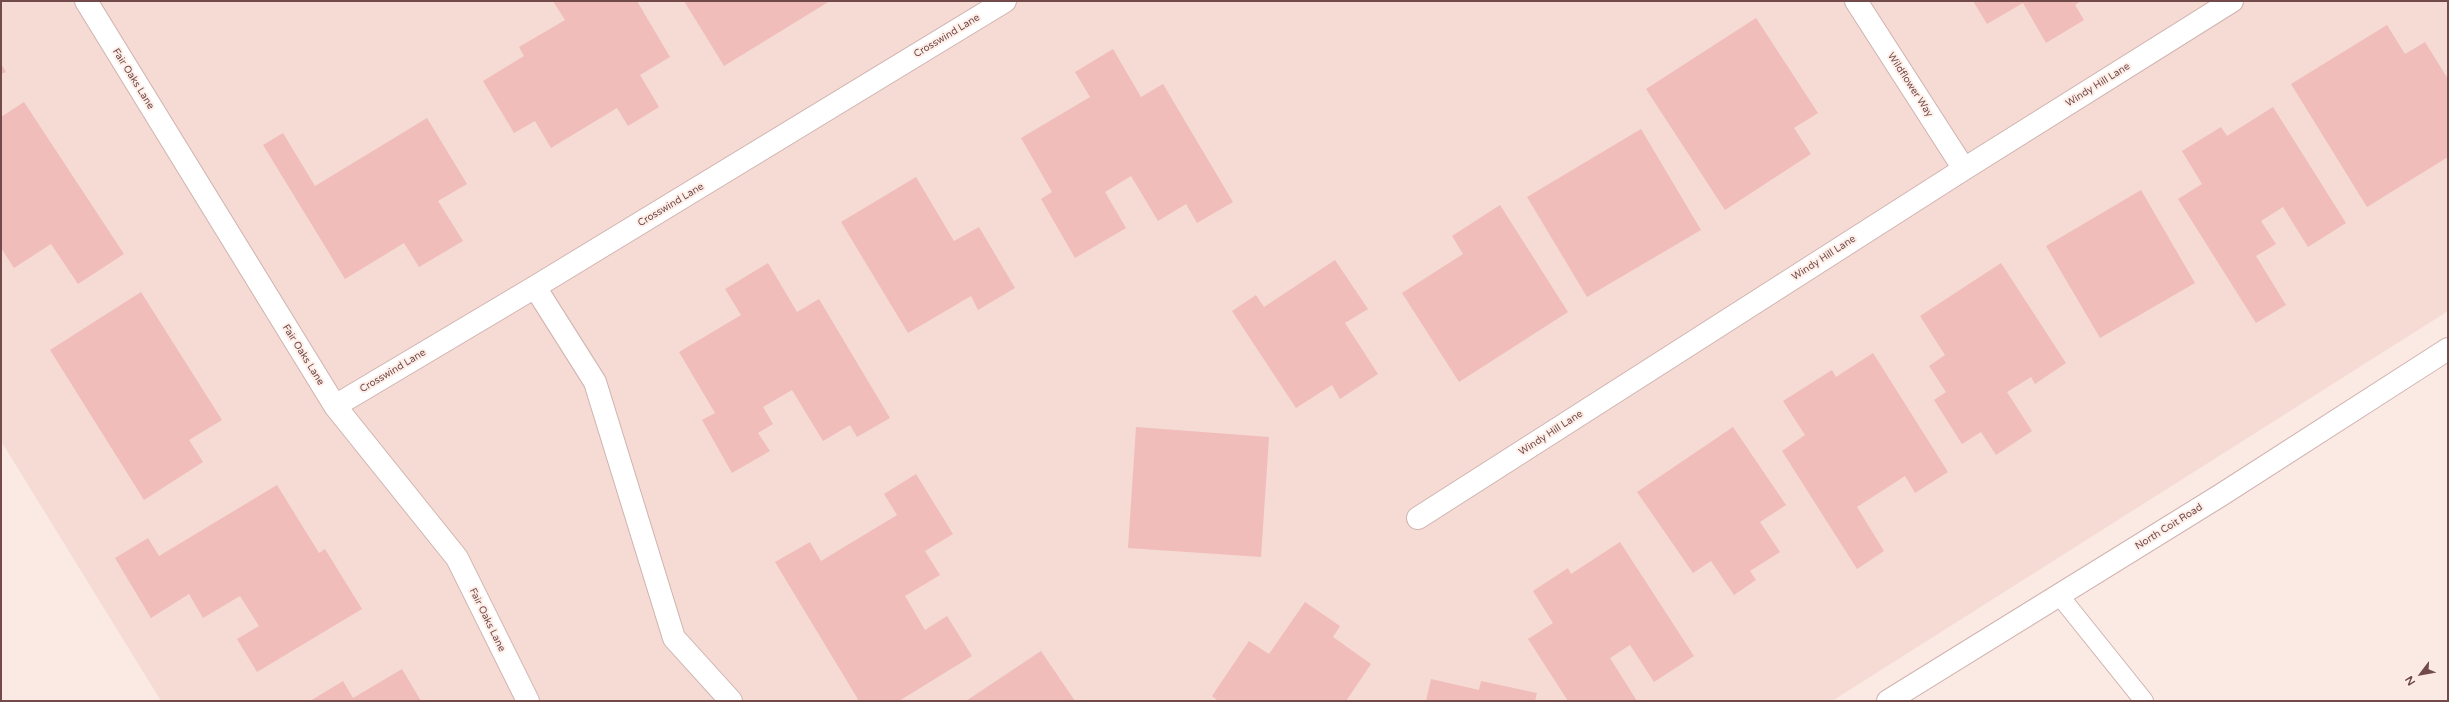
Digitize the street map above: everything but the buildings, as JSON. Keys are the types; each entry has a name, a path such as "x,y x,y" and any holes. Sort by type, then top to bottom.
{"street":[{"name":"Fair Oaks Lane","path":"86,1 335,406 457,558 528,701"},
{"name":"Crosswind Lane","path":"335,406 535,287 1005,1"},
{"name":"Wildflower Way","path":"1856,1 1964,169"},
{"name":"Windy Hill Lane","path":"1418,518 1964,169 2232,1"},
{"path":"535,287 596,382 674,638 731,701"},
{"name":"North Coit Road","path":"1888,701 2059,595 2448,349"}],"lane":[{"path":"2059,595 2144,701"}],"shaded area":[{"path":"1,1 2448,1 2448,311 1832,701 161,701 1,441"}]}
